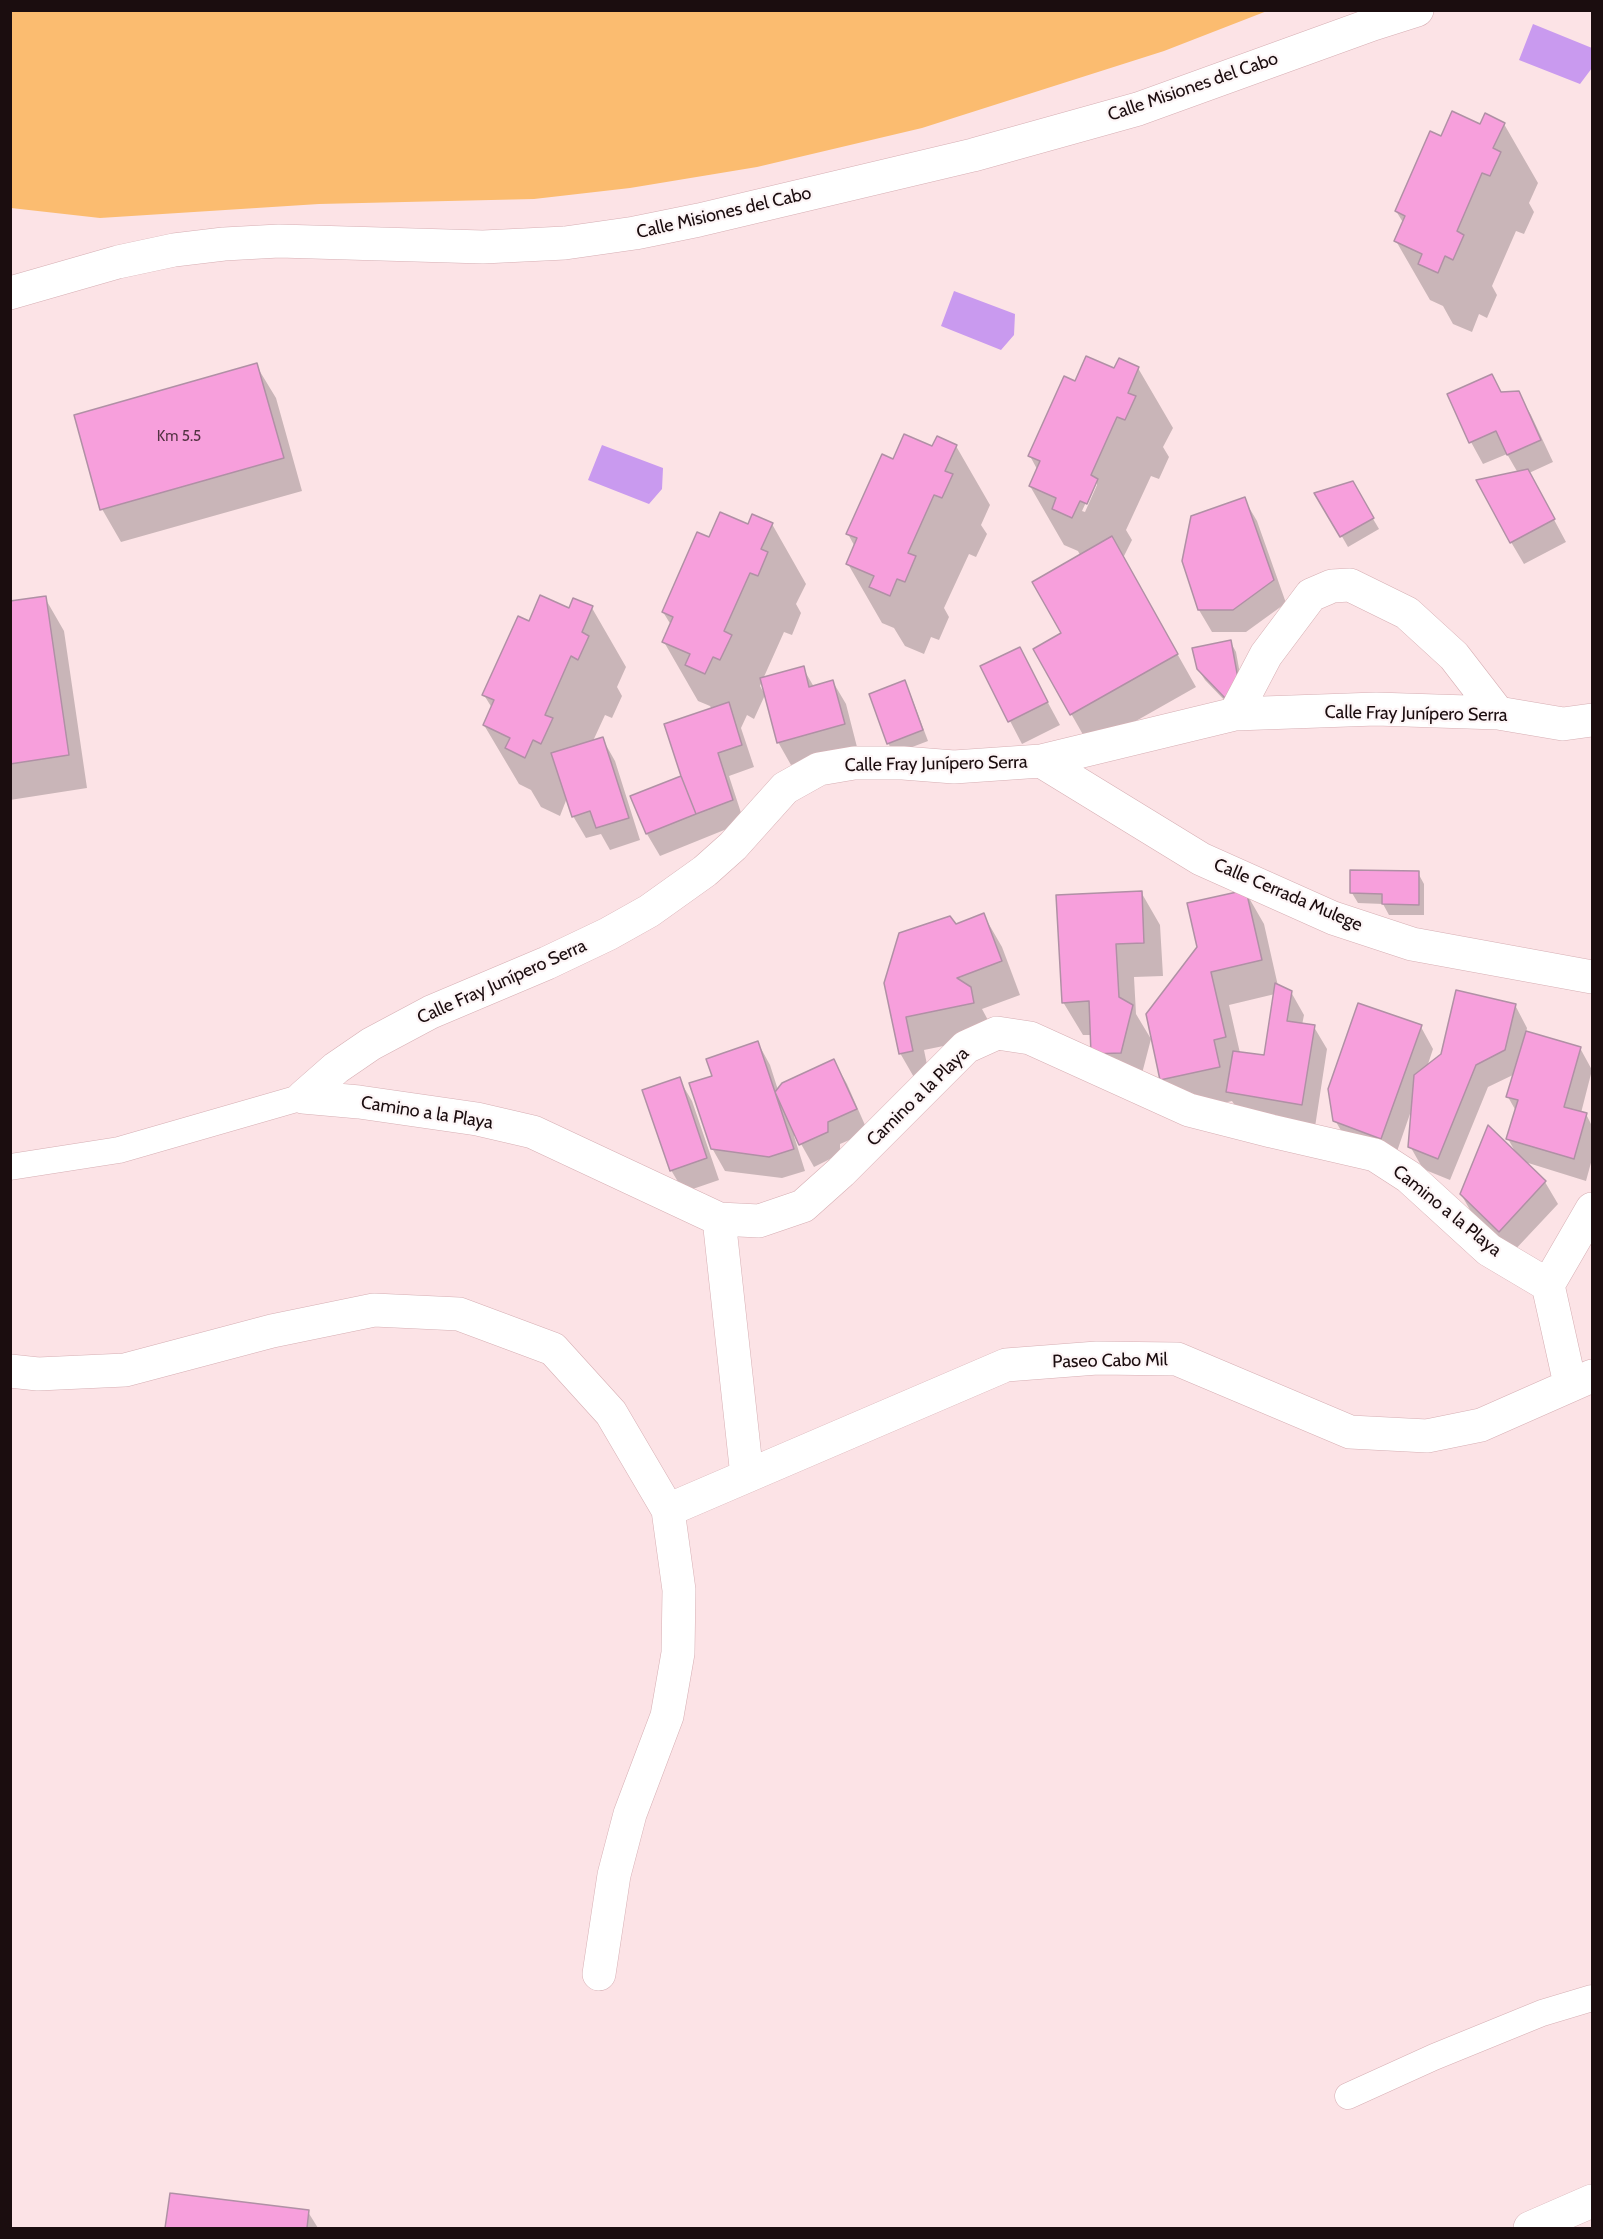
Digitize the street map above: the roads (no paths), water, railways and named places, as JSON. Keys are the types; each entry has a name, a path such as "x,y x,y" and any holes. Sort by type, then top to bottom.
{"street":[{"name":"Calle Misiones del Cabo","path":"10,293 118,262 174,250 224,244 279,241 483,247 565,243 646,231 973,155 1138,109 1417,10"},
{"path":"1235,714 1266,655 1311,595 1332,586 1350,585 1407,613 1454,656 1498,713"},
{"name":"Calle Fray Junípero Serra","path":"303,1097 336,1068 371,1044 431,1012 547,963 608,934 649,910 705,871 733,846 785,788 819,769 854,763 954,767 1041,761 1235,714 1376,709 1498,713 1563,724 1593,720"},
{"name":"Calle Cerrada Mulege","path":"1041,761 1201,859 1333,918 1412,944 1593,977"},
{"name":"Camino a la Playa","path":"303,1097 419,1110 477,1119 533,1132 719,1219 759,1221 803,1206 857,1156 966,1047 998,1034 1030,1038 1190,1110 1375,1155 1409,1176 1489,1250 1548,1285"},
{"path":"1581,1380 1548,1285 1593,1209"},
{"path":"719,1219 747,1476"},
{"path":"10,1371 38,1374 125,1370 272,1331 374,1310 459,1314 553,1349 611,1413 668,1510 679,1590 678,1653 667,1716 630,1814 614,1875 599,1974"},
{"name":"Paseo Cabo Mil","path":"668,1510 1006,1365 1097,1358 1177,1359 1350,1432 1427,1436 1481,1425 1581,1380"},
{"path":"1530,2229 1593,2201"}],"lane":[{"path":"10,1167 119,1150 303,1097"},
{"path":"1348,2096 1434,2057 1532,2017 1593,1998"}]}
